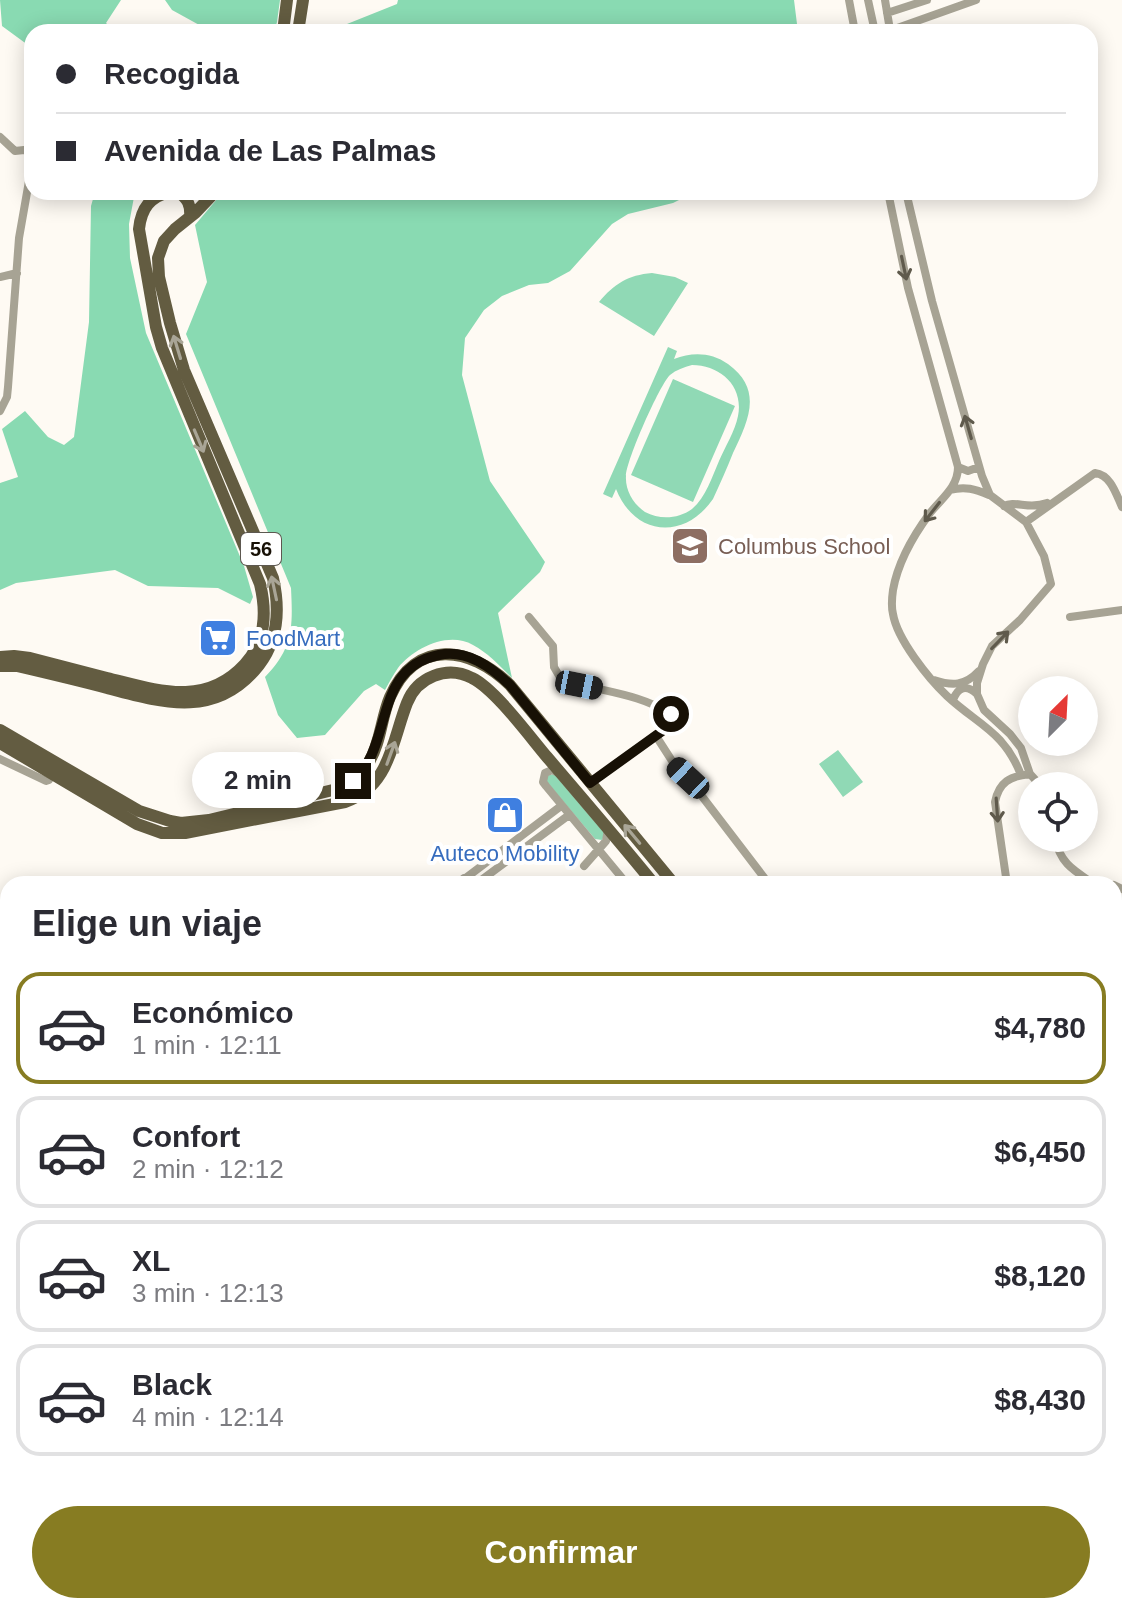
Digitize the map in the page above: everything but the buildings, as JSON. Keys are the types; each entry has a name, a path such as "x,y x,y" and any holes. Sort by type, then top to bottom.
{"main road":[{"path":"284,24 287,0"},
{"path":"299,24 303,0"},
{"path":"153,200 145,208 140,222 140,235 151,242 164,241 207,200"},
{"path":"186,200 190,217"},
{"name":"56","path":"0,657 30,658 160,691 195,692 218,686 234,675 249,660 260,639 265,608 260,584 166,361 156,327 140,235"},
{"name":"56","path":"0,666 17,666 158,702 187,704 216,698 235,688 254,672 269,649 278,620 273,578 184,370 158,267 164,241"},
{"path":"0,730 153,817 181,823 209,820 337,789 353,781 373,755 387,706 402,676 425,658 456,655 479,661 510,685 667,876"},
{"path":"0,743 137,824 170,834 198,832 349,801 368,790 383,773 408,700 417,686 439,674 468,676 484,686 647,876"}],"street":[{"path":"849,0 854,24"},
{"path":"868,0 873,24"},
{"path":"885,0 888,24"},
{"path":"887,13 927,0"},
{"path":"908,24 972,1"},
{"path":"0,137 15,151 24,150"},
{"path":"1,408 8,387 19,238 26,200"},
{"path":"890,200 908,288 958,467 958,478 904,552 894,587 893,616 900,633 933,680 1003,742 1024,772"},
{"path":"908,200 932,301 979,467 990,495"},
{"path":"0,277 17,273"},
{"path":"958,467 968,471 979,467"},
{"path":"1026,522 1097,473 1109,481 1122,507"},
{"path":"933,680 960,684 977,674 992,646 1051,584 1044,556 1026,522 990,495 973,488 950,490"},
{"path":"1004,506 1010,503 1037,506 1058,498"},
{"path":"1070,617 1122,610"},
{"path":"529,617 553,646 554,667 561,679 631,695 671,714 672,724 590,783"},
{"path":"983,664 977,694 984,710 1021,748 1025,772"},
{"path":"953,700 961,688 966,687 977,694"},
{"path":"656,736 674,764 763,876"},
{"path":"0,759 46,781 52,774"},
{"path":"567,779 552,770 543,777 561,806 620,876"},
{"path":"1006,876 995,802 1002,785 1018,775"},
{"path":"468,876 561,806"},
{"path":"487,876 569,815"},
{"path":"585,868 600,852 608,837 608,829"},
{"path":"600,852 623,846"},
{"path":"1058,852 1066,863 1083,876"}],"green space":[{"path":"0,0 121,0 107,24 24,24 24,42 2,26"},
{"path":"165,0 280,0 276,24 197,24 172,10"},
{"path":"398,0 794,0 797,24 347,24 397,4"},
{"path":"93,200 133,200 129,224 130,258 146,333 244,566 253,597 250,604 218,588 148,586 115,570 16,583 0,590 0,483 18,477 2,429 25,411 48,437 64,445 74,437 89,322"},
{"path":"216,200 679,200 628,214 612,224 570,271 548,283 529,285 502,296 484,310 465,338 462,375 490,481 545,562 540,572 498,613 512,678 473,645 463,641 443,641 413,654 396,671 385,690 376,684 364,691 325,735 297,738 278,715 265,677 281,656 289,637 291,588 186,334 207,282 195,225"},
{"path":"652,273 688,283 654,336 599,302 622,282"},
{"path":"668,347 677,351 674,359 695,354 708,355 722,360 739,374 749,395 748,418 713,499 702,512 675,527 661,527 635,517 616,489 612,498 603,494","holes":["692,365 720,373 733,387 739,405 735,427 697,504 675,516 651,515 637,505 628,491 626,476 631,455 665,381 677,370"]},
{"path":"673,379 735,406 693,502 631,475"},
{"path":"838,750 863,782 843,797 819,764"},
{"path":"554,774 605,834 602,840 595,839 547,782 546,776"}],"place":[{"name":"Columbus School","path":"690,546"},
{"name":"FoodMart","path":"218,638"},
{"name":"Auteco Mobility","path":"505,815"}],"route":[{"path":"353,781 373,755 387,706 402,676 425,658 436,655 467,657 491,667 510,685 590,783 672,724 671,714"}]}
